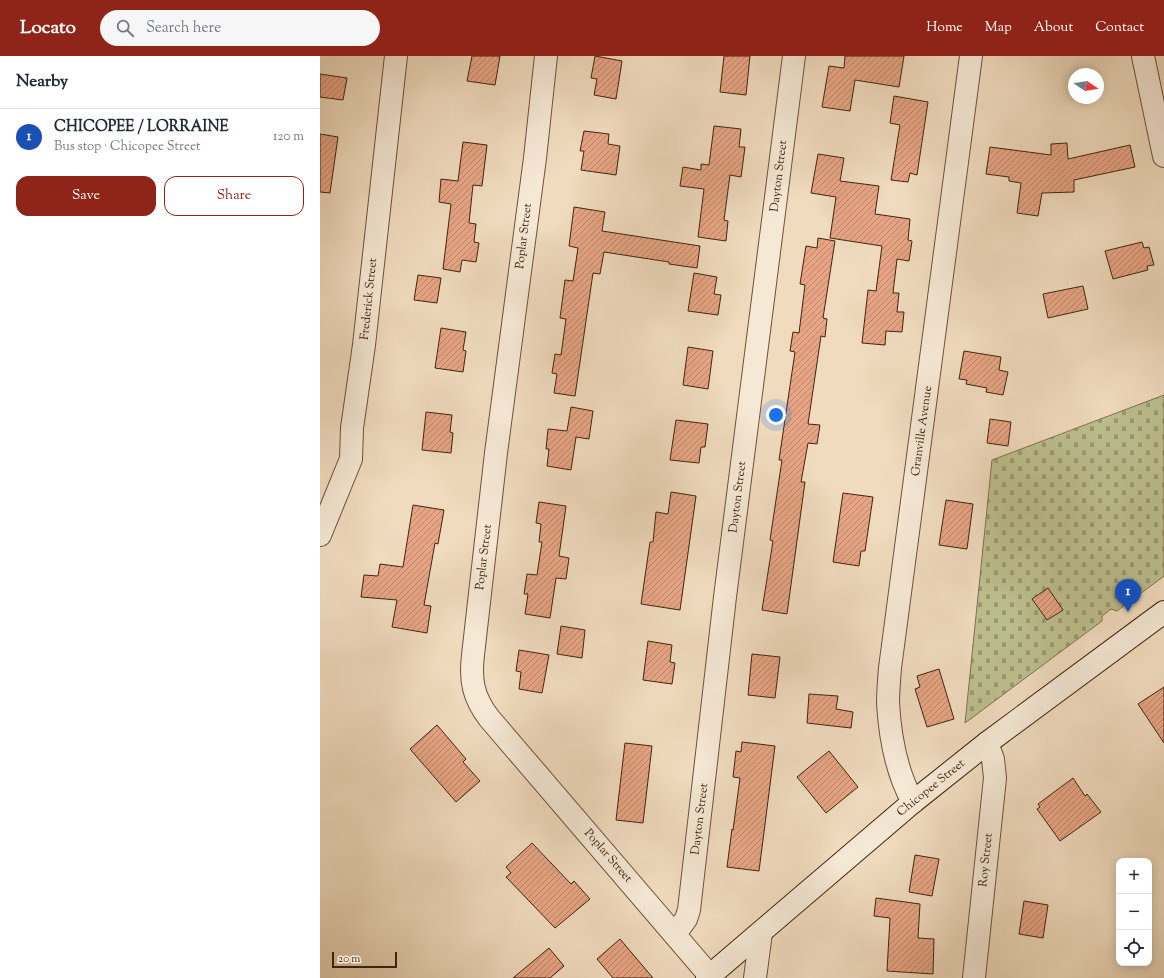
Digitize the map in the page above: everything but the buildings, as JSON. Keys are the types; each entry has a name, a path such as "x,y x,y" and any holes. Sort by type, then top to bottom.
{"street":[{"name":"Frederick Street","path":"320,535 351,459 352,428 365,338 396,56"},
{"name":"Poplar Street","path":"546,56 495,461 473,655 473,684 478,701 492,722 675,934 709,977"},
{"name":"Dayton Street","path":"675,934 684,923 689,910 725,597 794,56"},
{"name":"Granville Avenue","path":"913,802 903,781 894,752 888,702 890,668 971,56"},
{"path":"1143,56 1164,156"},
{"name":"Chicopee Street","path":"709,977 882,827 913,802 987,743 1163,614"},
{"name":"Roy Street","path":"974,978 995,778 993,759 987,743"},
{"path":"755,978 760,933"}],"green space":[{"path":"1164,395 1164,576 1117,611 1111,609 1102,616 1102,621 965,723 992,460"}],"place":[{"name":"CHICOPEE / LORRAINE","path":"1128,612"}]}
